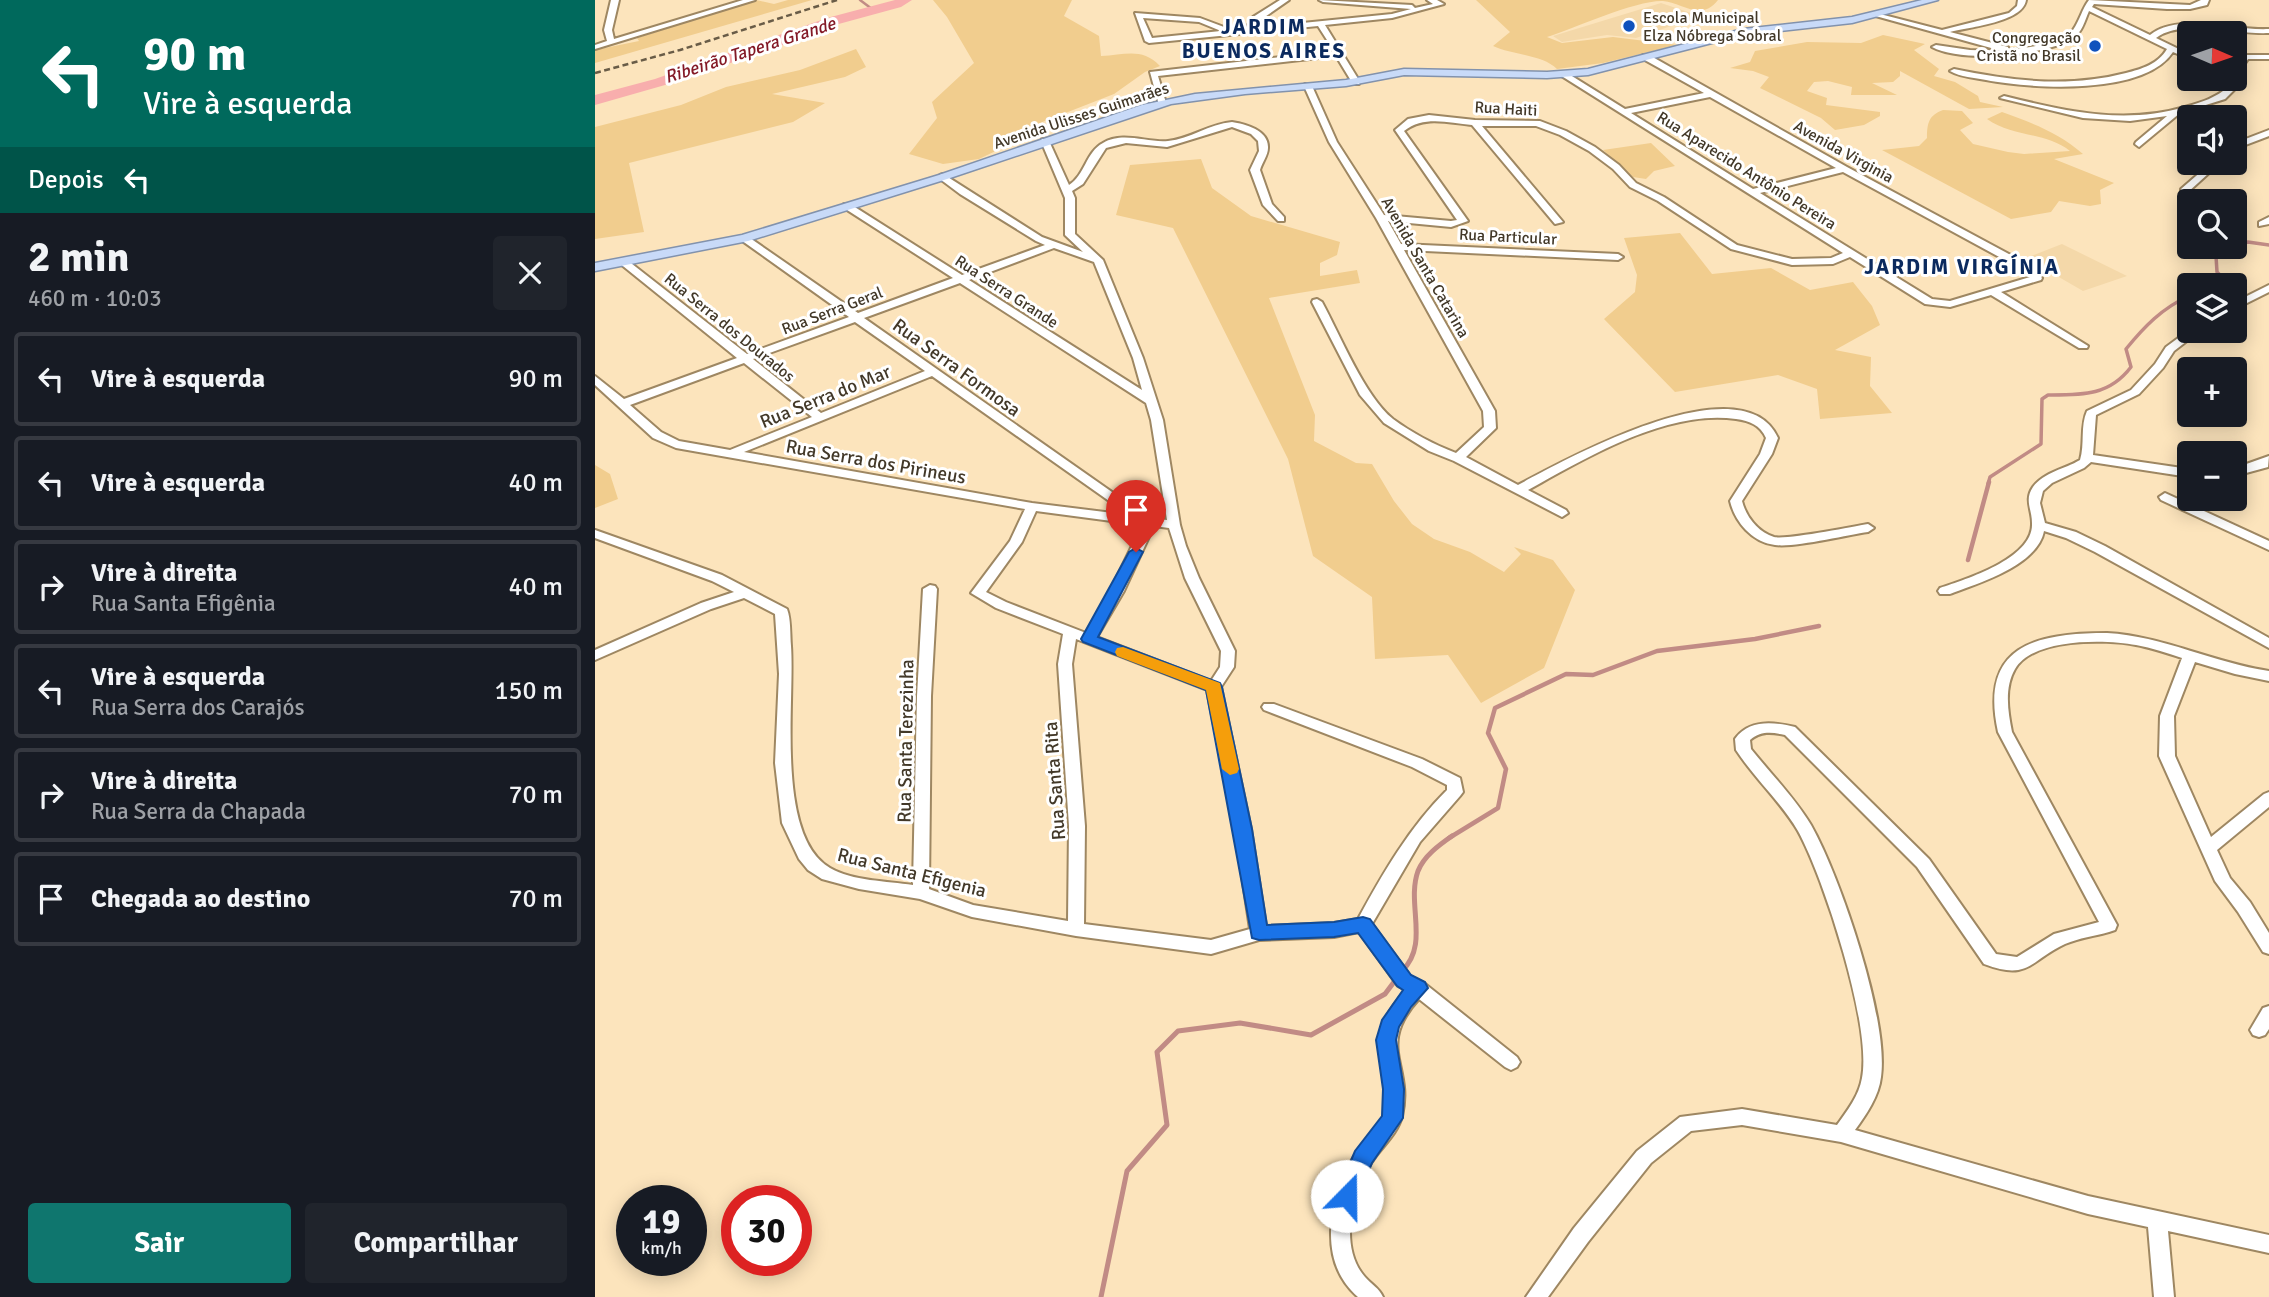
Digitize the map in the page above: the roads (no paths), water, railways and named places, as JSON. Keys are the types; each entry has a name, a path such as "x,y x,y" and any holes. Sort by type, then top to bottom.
{"main road":[{"name":"Avenida Ulisses Guimarães","path":"595,267 744,238 943,177 1161,103 1239,92 1356,82 1385,73 1564,75 1588,72 1760,29 1843,21 1933,0"}],"street":[{"path":"611,43 608,30 615,0"},
{"path":"595,47 721,4 751,0"},
{"path":"1247,31 1252,22 1285,0"},
{"path":"1323,0 1424,9"},
{"path":"1232,33 1200,20 1138,15 1149,41 1232,33 1247,31 1321,24 1440,5 1431,0"},
{"path":"1940,32 2007,17 2018,10 2022,0"},
{"path":"1876,15 2009,50 2070,37 2077,32 2087,7 2097,1 2190,7 2204,3 2205,0"},
{"path":"2087,7 2177,51"},
{"path":"1321,24 1356,82"},
{"path":"2152,37 2161,29 2173,26 2247,33 2269,32"},
{"path":"1936,47 1985,54 2002,54 2009,50"},
{"path":"1954,71 2035,85 2081,86 2147,69 2168,57 2172,48"},
{"path":"1161,103 1153,74 1339,53"},
{"name":"Avenida Virginia","path":"1646,57 1844,169 2029,269"},
{"path":"2247,57 2269,57"},
{"name":"Rua Aparecido Antônio Pereira","path":"1564,75 1929,302 1941,305 2036,278 2029,269"},
{"name":"Avenida Santa Catarina","path":"1308,86 1333,142 1381,218 1489,411 1490,428 1458,458"},
{"path":"2197,105 2222,97 2229,91"},
{"path":"1624,112 1711,94"},
{"path":"2004,99 2096,120 2127,120 2177,111"},
{"path":"2139,144 2177,112"},
{"name":"Rua Haiti","path":"1381,218 1451,224 1462,222 1399,130 1406,123 1421,119 1475,123 1537,123 1563,133 1601,155 1633,186 1661,198 1734,247 1792,262 1833,261 1852,253"},
{"path":"1475,123 1558,222"},
{"path":"1066,190 1082,182 1101,149 1107,145 1125,142 1170,144 1212,128 1238,125 1252,131 1263,141 1263,150 1255,170 1265,199 1281,219"},
{"path":"2247,141 2269,133"},
{"path":"1045,141 1072,211 1070,235 1098,260 1138,358 1162,446 1174,525 1192,579 1228,651 1227,667 1214,687 1243,829 1259,933"},
{"path":"1752,192 1844,169"},
{"path":"2186,189 2202,175"},
{"path":"943,177 963,192 1053,245 1098,260"},
{"name":"Rua Serra Grande","path":"847,206 1151,401"},
{"name":"Rua Serra Formosa","path":"744,238 1149,524"},
{"name":"Rua Serra Geral","path":"622,404 1053,245"},
{"name":"Rua Particular","path":"1397,247 1618,257"},
{"name":"Rua Serra dos Dourados","path":"623,262 818,416"},
{"path":"2247,300 2269,288"},
{"path":"1992,291 2083,346"},
{"path":"1317,302 1352,370 1378,412 1433,448 1458,458 1562,513"},
{"path":"1945,591 1988,575 2019,556 2035,542 2039,525 2033,502 2040,486 2080,466 2087,458 2091,413 2135,392 2159,366 2170,349 2178,343"},
{"name":"Rua Serra do Mar","path":"730,454 818,416 933,372"},
{"name":"Rua Serra dos Pirineus","path":"595,379 664,440 1033,507 1149,524 1174,525"},
{"path":"1518,490 1640,430 1688,417 1733,414 1754,419 1767,429 1772,438 1766,453 1736,501 1740,516 1758,533 1769,541 1778,542 1868,528"},
{"path":"2087,458 2177,471"},
{"path":"2247,469 2269,460"},
{"path":"2165,497 2269,546"},
{"path":"1033,507 1016,542 978,593 1001,605 1214,687"},
{"path":"1089,639 1126,573 1149,524"},
{"path":"2039,525 2071,535 2100,549 2204,605 2269,644"},
{"path":"595,534 717,578 745,593"},
{"name":"Rua Santa Terezinha","path":"921,893 930,589"},
{"path":"595,655 706,606 745,593"},
{"name":"Rua Santa Efigenia","path":"745,593 782,612 786,674 783,763 790,822 798,845 814,866 828,875 921,893 972,911 1076,929 1211,947 1259,933 1334,930 1363,925"},
{"name":"Rua Santa Rita","path":"1070,632 1065,664 1077,826 1076,929"},
{"path":"1841,1134 1871,1080 1874,1057 1850,948 1824,867 1804,827 1744,750 1742,739 1750,731 1768,726 1790,731 1923,863 1990,959 2003,965 2021,965 2062,937 2090,933 2109,925 2008,742 2001,718 2003,680 2017,657 2029,650 2088,637 2133,640 2225,667 2269,676"},
{"path":"2190,657 2167,716 2167,749 2172,771 2223,881 2244,907 2269,947"},
{"path":"1269,707 1434,770 1455,782 1455,792 1397,861 1363,925 1390,964 1411,984 1511,1062"},
{"path":"2208,849 2269,799"},
{"path":"1374,1297 1357,1284 1346,1267 1339,1243 1341,1223 1350,1185 1363,1158 1392,1118 1393,1089 1386,1040 1389,1026 1404,1002 1411,984"},
{"path":"2259,1030 2269,1013"},
{"path":"1537,1297 1581,1235 1644,1157 1687,1123 1742,1117 1841,1134 2088,1205 2269,1244"},
{"path":"2157,1221 2164,1297"}],"waterway":[{"path":"860,0 872,9"},
{"name":"Ribeirão Tapera Grande","path":"595,100 660,82 773,44 819,25 905,0"},
{"path":"2247,242 2269,245"},
{"path":"2216,259 2218,273"},
{"path":"1988,484 1990,477 2041,444 2042,399 2048,395 2094,392 2114,384 2131,367 2126,349 2162,312 2177,302"},
{"path":"1968,560 1989,482"},
{"path":"1451,837 1498,808 1506,769 1488,733 1495,708 1566,674 1593,675 1657,651 1755,639 1819,626"},
{"path":"1402,971 1415,949 1414,897 1418,871 1428,856 1451,837"},
{"path":"1101,1297 1127,1171 1167,1125 1157,1052 1178,1031 1240,1023 1311,1035 1385,994 1397,978"}],"railway":[{"path":"595,73 680,50 837,0"}],"place":[{"name":"Escola Municipal Elza Nóbrega Sobral","path":"1629,26"},
{"name":"Congregação Cristã no Brasil","path":"2095,46"}],"district":[{"name":"JARDIM BUENOS AIRES","path":"1264,39"},
{"name":"JARDIM VIRGÍNIA","path":"1962,267"}]}
